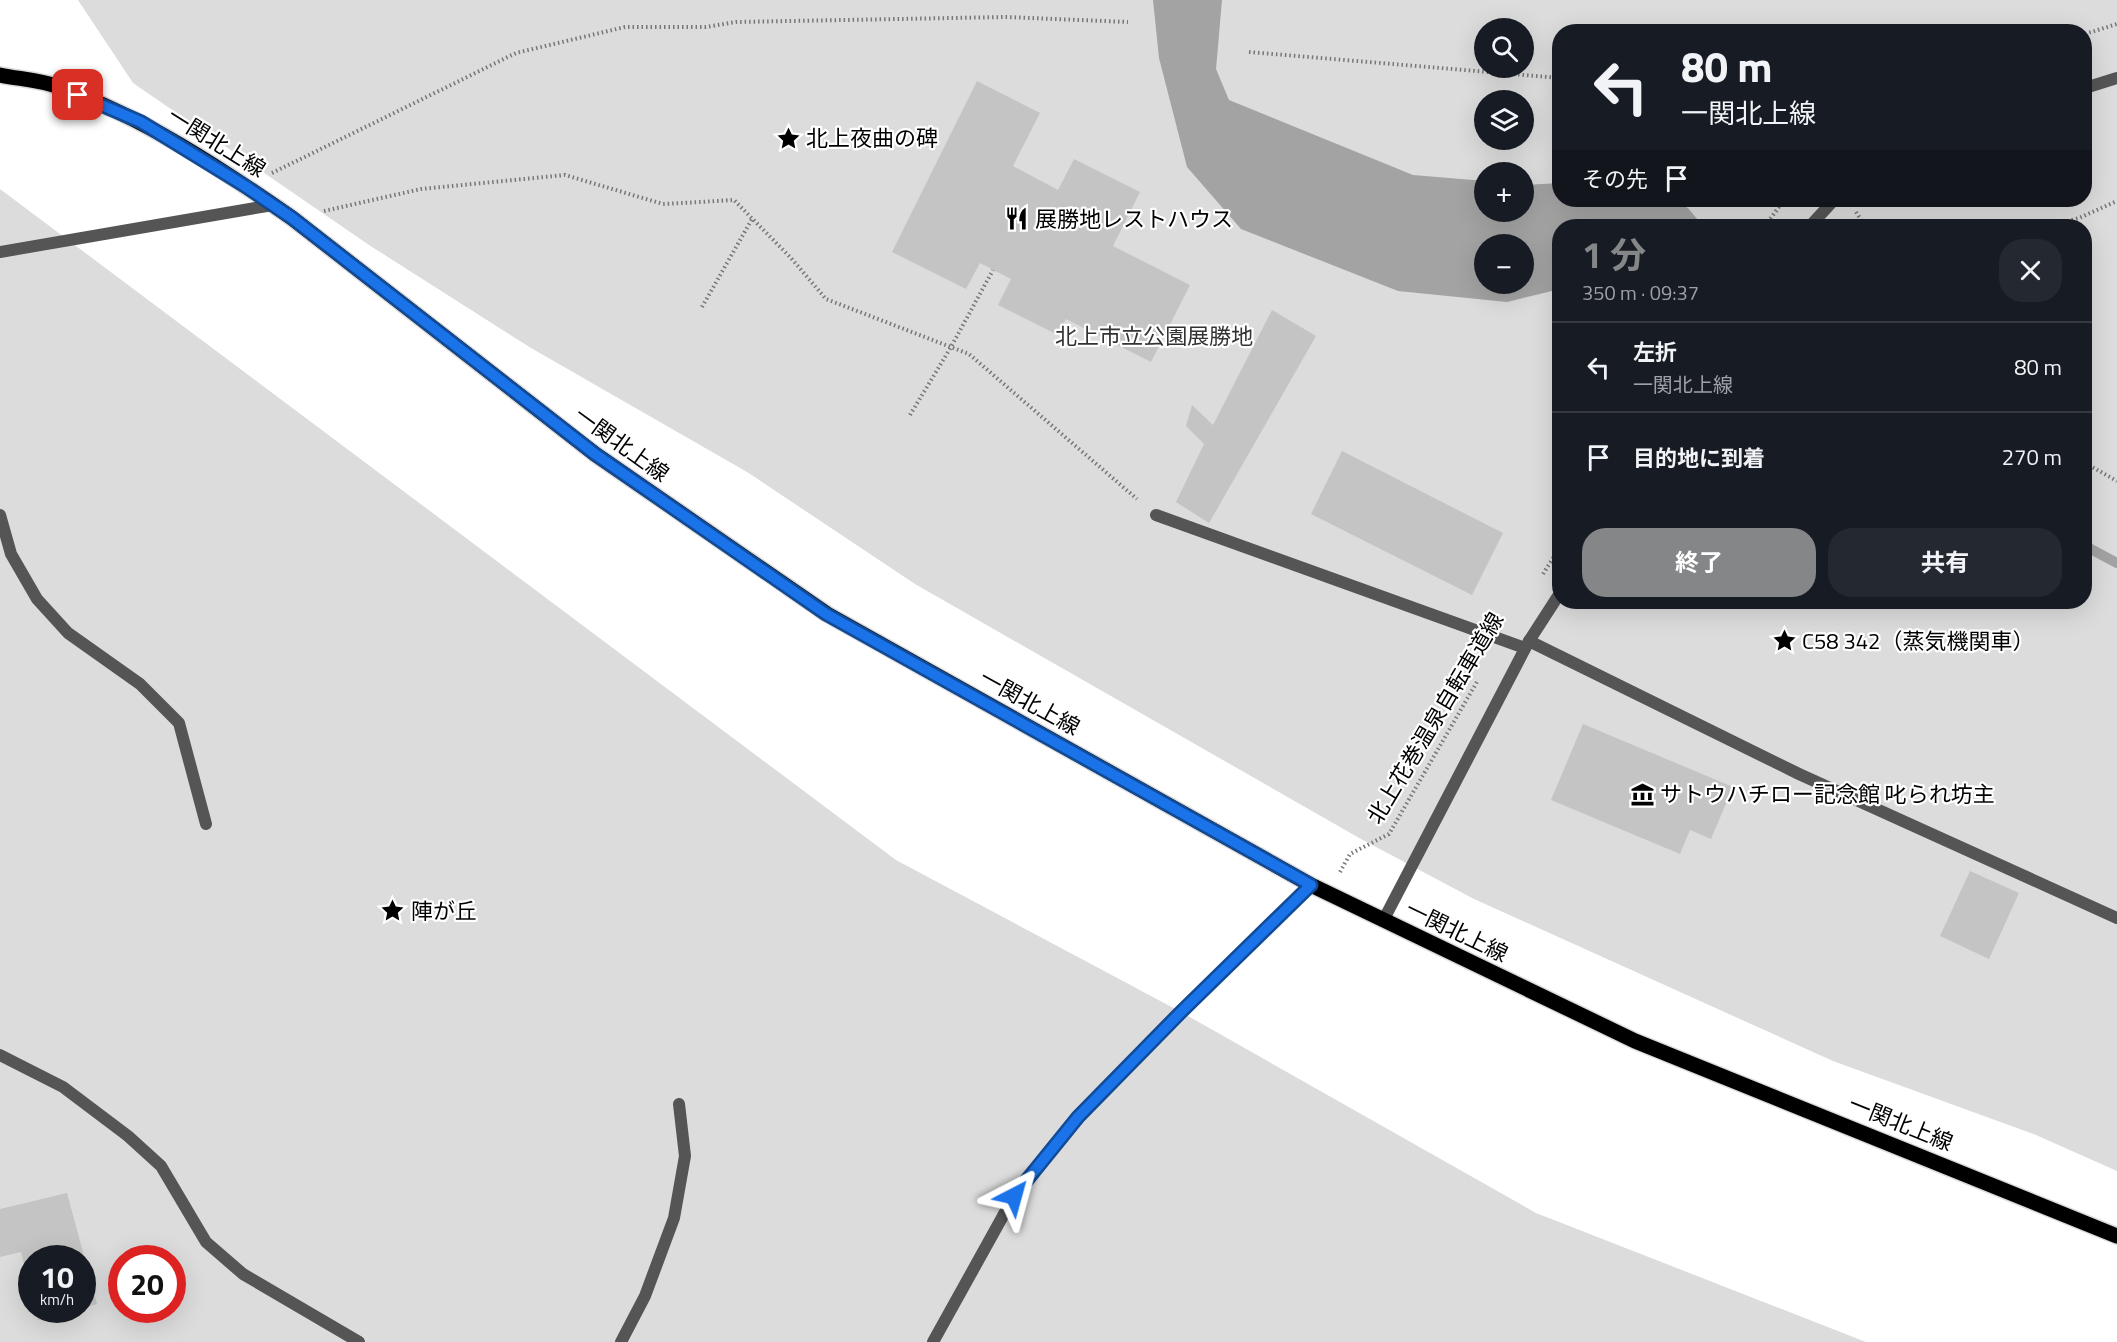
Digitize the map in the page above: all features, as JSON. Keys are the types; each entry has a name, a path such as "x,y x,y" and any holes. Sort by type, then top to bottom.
{"main road":[{"name":"一関北上線","path":"0,75 57,86 141,122 245,186 292,218 595,454 826,614 1311,885 1635,1041 2117,1236"}],"street":[{"path":"2092,86 2117,78"},
{"path":"0,252 273,205"},
{"path":"1817,219 1828,207"},
{"path":"0,515 11,554 37,599 68,633 141,684 179,723 206,824"},
{"path":"1156,515 1501,639 1527,645 1799,774 2117,918"},
{"path":"1383,921 1527,645 1552,606"},
{"path":"933,1342 1014,1196 1071,1126 1181,1012 1311,885"},
{"path":"0,1055 63,1087 128,1136 161,1166 206,1242 243,1274 359,1342"},
{"path":"621,1342 645,1296 674,1218 685,1156 679,1104"}],"path":[{"path":"245,186 516,53 625,27 706,27 736,22 1006,16 1128,22"},
{"path":"2092,32 2117,24"},
{"path":"1249,52 1552,77"},
{"path":"292,218 421,189 565,175 663,204 734,200 791,258 826,299 969,354 1156,515"},
{"path":"2075,219 2117,201"},
{"path":"702,307 753,219"},
{"path":"910,415 951,347 993,270"},
{"path":"2092,467 2117,481"},
{"path":"1542,575 1552,559"},
{"name":"北上花巻温泉自転車道線","path":"1329,894 1350,854 1389,834 1501,639"}],"green space":[{"name":"北上市立公園展勝地","path":"78,0 2117,0 2117,1171 2036,1135 1833,1061 1474,899 1361,839 915,584 747,472 531,348 369,245 133,83"},
{"path":"0,189 896,860 1181,1012 1536,1213 1866,1342 0,1342"}],"shaded area":[{"path":"1153,0 1222,0 1216,69 1229,100 1413,175 1474,180 1474,222 1534,222 1534,184 1552,183 1552,207 1686,207 1697,219 1552,219 1552,291 1507,302 1398,291 1241,229 1187,167 1159,58"}],"building":[{"name":"展勝地レストハウス","path":"977,81 1040,113 1013,166 1058,190 1074,159 1140,192 1113,246 1190,285 1151,362 1066,319 1058,335 998,305 1011,279 980,263 966,289 892,252"},
{"path":"1272,310 1316,336 1209,523 1176,502 1204,444 1186,426 1192,405 1213,425"},
{"path":"1342,451 1503,533 1472,595 1311,514"},
{"name":"サトウハチロー記念館 叱られ坊主","path":"1583,724 1733,787 1711,839 1690,830 1680,854 1551,800"},
{"path":"1970,871 2019,893 1989,959 1940,936"},
{"path":"67,1193 81,1245 18,1245 18,1253 0,1257 0,1209"}],"waterway":[{"path":"2092,550 2117,563"}],"place":[{"name":"北上夜曲の碑","path":"788,138"},
{"name":"展勝地レストハウス","path":"1017,219"},
{"name":"C58 342（蒸気機関車）","path":"1784,641"},
{"name":"サトウハチロー記念館 叱られ坊主","path":"1642,794"},
{"name":"陣が丘","path":"393,911"}],"route":[{"path":"78,95 141,122 292,218 595,454 826,614 1311,885 1078,1117 1014,1196"}]}
